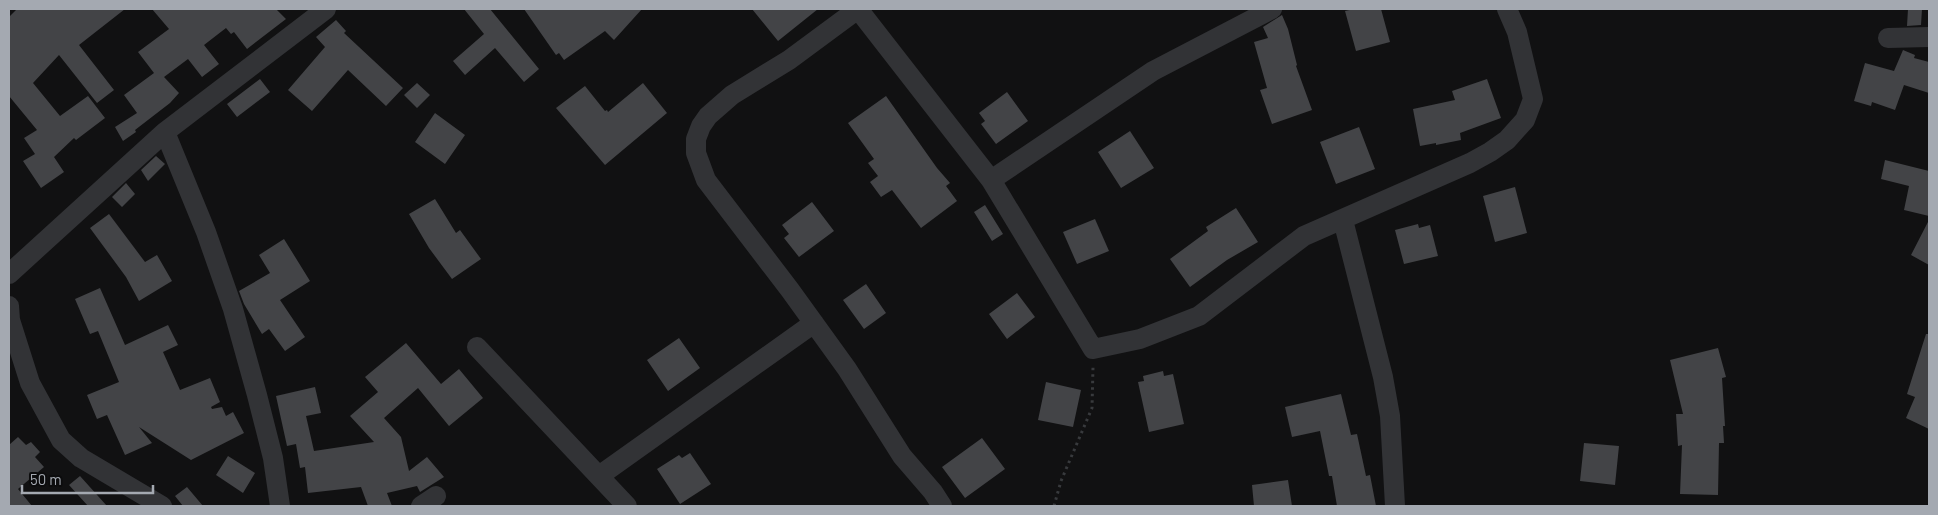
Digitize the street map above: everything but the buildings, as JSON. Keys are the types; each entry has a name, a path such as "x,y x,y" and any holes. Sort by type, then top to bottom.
{"street":[{"path":"9,274 165,132 326,9"},
{"path":"942,506 933,492 902,456 847,369 814,323 706,180 696,153 696,140 701,126 708,116 732,96 789,60 858,9 991,180 1093,349 1140,339 1199,316 1304,236 1470,163 1507,140 1525,120 1533,99 1517,32 1507,9"},
{"path":"991,180 1154,71 1272,9"},
{"path":"1888,38 1929,37"},
{"path":"165,132 206,232 233,309 268,440 280,506"},
{"path":"1343,220 1390,416 1395,506"},
{"path":"9,306 10,320 30,383 61,440 81,458 162,506"},
{"path":"599,476 814,323"},
{"path":"477,347 628,506"}],"path":[{"path":"1054,506 1061,481 1092,408 1093,349"}]}
